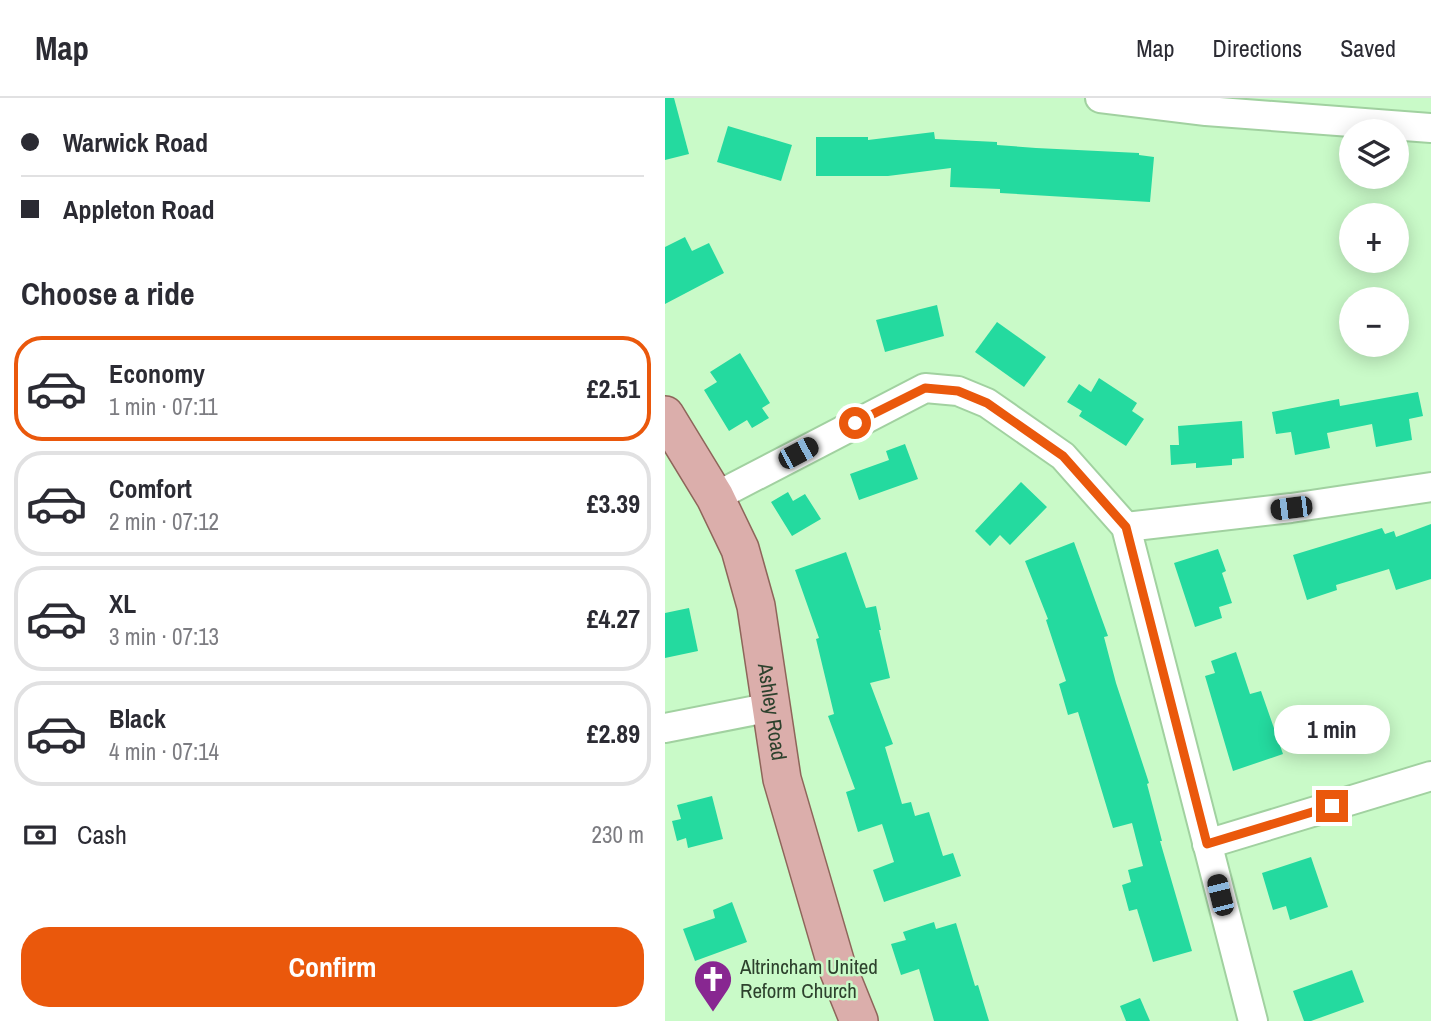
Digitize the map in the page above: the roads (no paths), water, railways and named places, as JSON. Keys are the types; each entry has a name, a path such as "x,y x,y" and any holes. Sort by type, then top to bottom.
{"main road":[{"name":"Ashley Road","path":"665,415 715,497 740,549 756,606 782,779 836,964 859,1021"}],"street":[{"path":"1100,98 1206,111 1431,128"},
{"path":"715,497 925,388 958,391 987,403 1063,456 1126,527 1253,1021"},
{"path":"1126,527 1291,508 1431,486"},
{"path":"665,728 772,707"},
{"path":"1207,844 1431,776"}],"place":[{"name":"Altrincham United Reform Church","path":"713,1013"}]}
